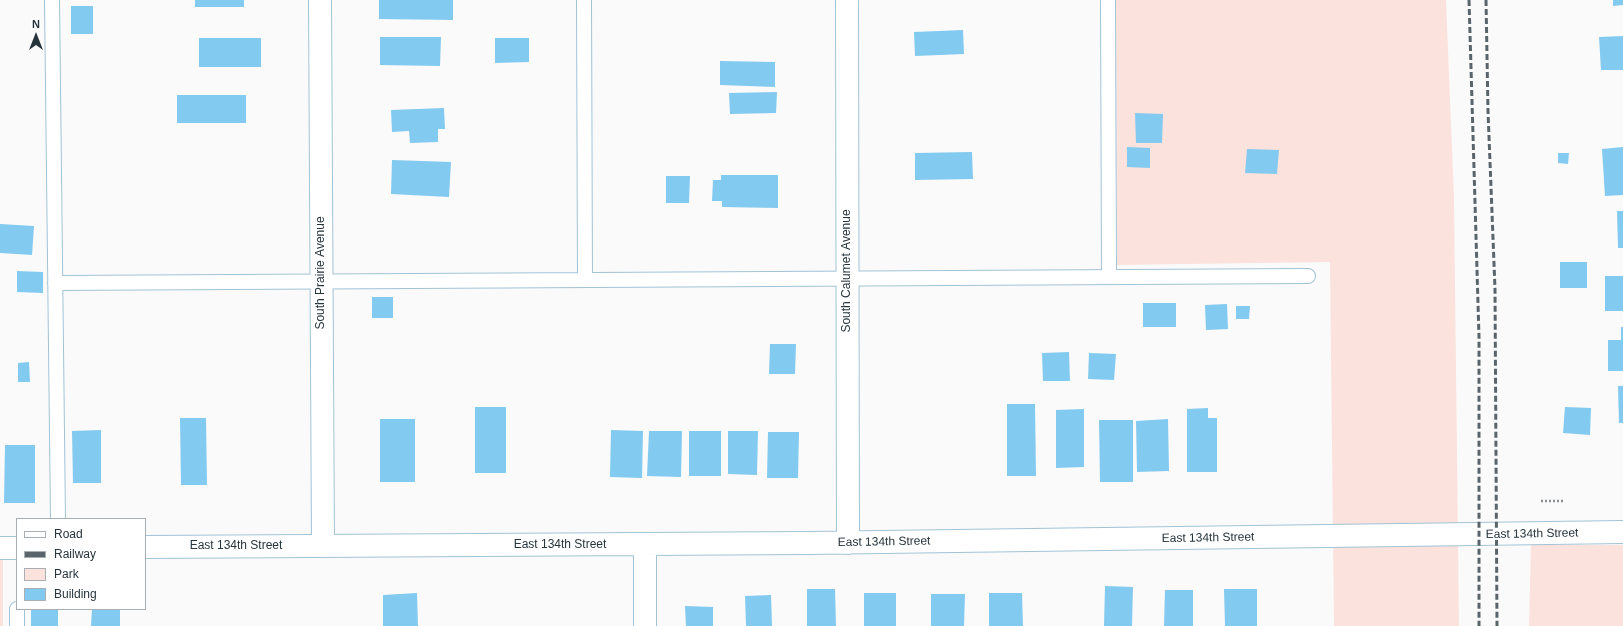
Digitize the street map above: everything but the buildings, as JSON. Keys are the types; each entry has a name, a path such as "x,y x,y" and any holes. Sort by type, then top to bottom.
{"street":[{"name":"South Prairie Avenue","path":"320,0 323,546"},
{"name":"South Calumet Avenue","path":"846,0 848,543"},
{"name":"East 134th Street","path":"146,547 848,543 1623,532"},
{"path":"644,626 645,544"},
{"path":"0,548 16,548"}],"lane":[{"path":"52,0 58,518"},
{"path":"584,0 585,280"},
{"path":"1108,0 1109,277"},
{"path":"55,283 1308,276"},
{"path":"17,610 17,626"}],"path":[{"path":"1541,501 1563,501"}],"green space":[{"path":"1116,0 1446,0 1454,199 1459,626 1334,626 1330,262 1117,265"},
{"path":"1531,545 1623,545 1623,626 1529,626"},
{"path":"0,559 3,559 3,626 0,626"}],"railway":[{"path":"1469,0 1479,337 1479,626"},
{"path":"1486,0 1488,111 1495,289 1497,626"}]}
